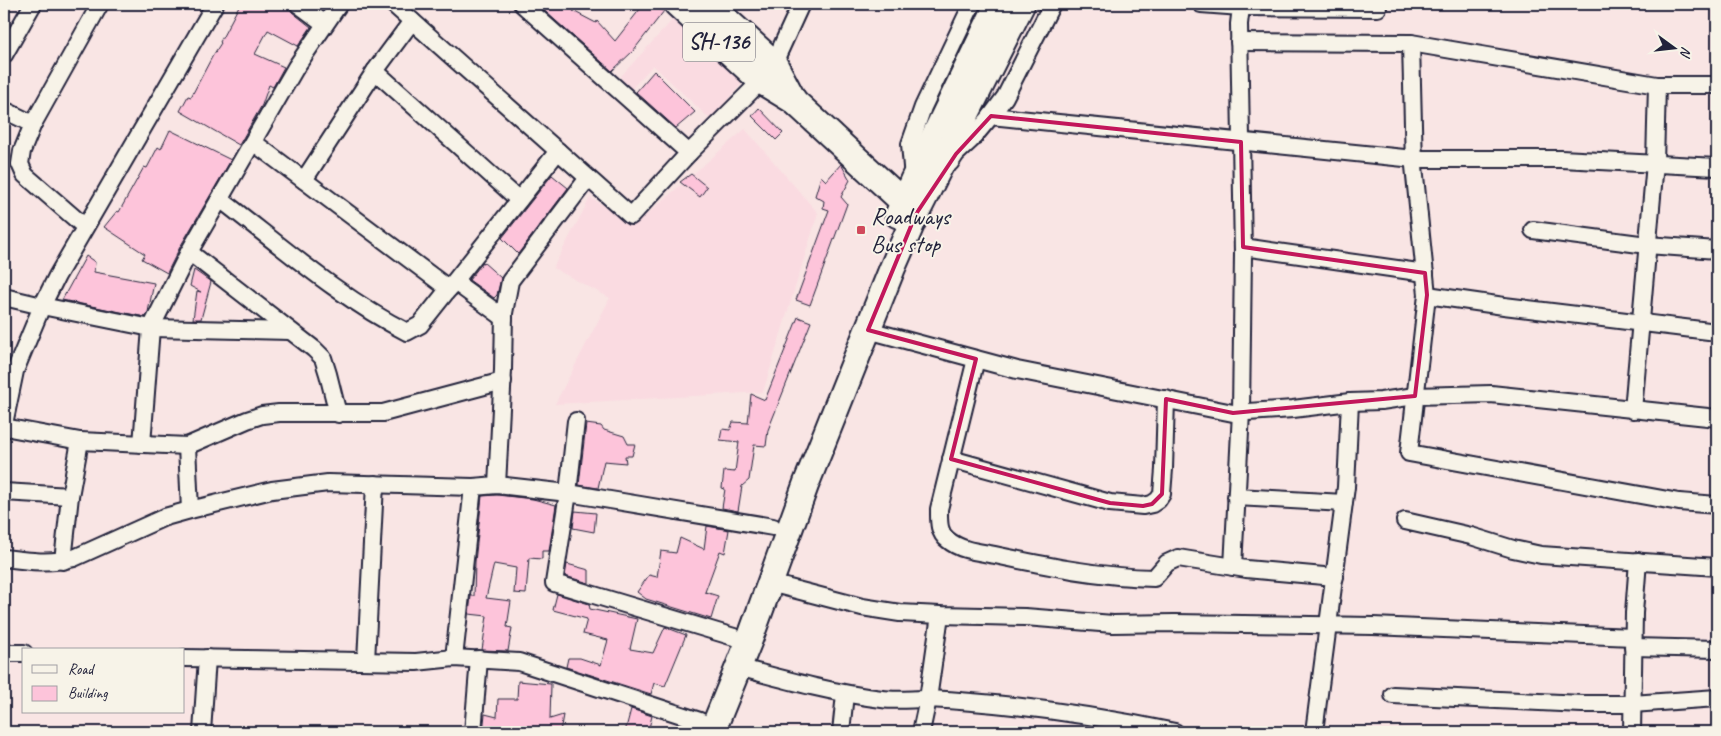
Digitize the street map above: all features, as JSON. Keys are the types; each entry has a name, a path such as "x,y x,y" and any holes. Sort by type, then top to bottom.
{"main road":[{"name":"SH-136","path":"677,4 767,72"},
{"name":"SH-136","path":"709,4 794,101 911,199"},
{"path":"703,729 773,527 863,298 911,199 998,4"},
{"path":"703,729 738,667 806,484 868,330 911,199 1022,4"}],"street":[{"path":"6,46 33,4"},
{"path":"85,227 25,175 20,164 22,151 34,124 100,4"},
{"path":"215,4 57,276 9,370 4,426 80,441 187,446 262,415 279,413 383,413 503,381"},
{"path":"298,4 325,24"},
{"path":"142,444 151,328 220,198 296,67 339,4"},
{"path":"393,4 631,216 767,72 801,4"},
{"path":"522,4 689,153"},
{"path":"911,199 910,144 923,107 972,4"},
{"path":"911,199 971,140 991,116 1004,97 1052,4"},
{"path":"1201,4 1241,7 1378,8"},
{"path":"1233,567 1241,412 1242,247 1239,42 1241,7"},
{"path":"304,180 375,71 412,20"},
{"path":"1239,42 1411,43 1657,86 1717,85"},
{"path":"1411,43 1414,159 1427,295 1409,453 1679,502 1717,505"},
{"path":"375,71 519,200"},
{"path":"1633,410 1655,163 1657,86"},
{"path":"4,110 34,124"},
{"path":"991,116 1414,159 1561,159 1717,167"},
{"path":"253,142 452,285 504,318"},
{"path":"220,198 349,298 386,322 407,332 420,325 558,151"},
{"path":"497,485 503,381 504,318 510,281 588,178"},
{"path":"1533,230 1647,245 1717,250"},
{"path":"1242,247 1425,273"},
{"path":"190,252 323,358 338,414"},
{"path":"1427,295 1717,332"},
{"path":"4,297 151,328 290,331"},
{"path":"868,330 1017,370 1233,413 1293,409 1350,402 1381,401 1415,396 1491,394 1717,418"},
{"path":"976,359 939,509 940,530 947,540 963,548 1034,563 1132,578 1154,578 1167,563 1178,558 1233,567 1335,577"},
{"path":"951,459 1110,503 1143,506 1152,504 1162,494 1166,399"},
{"path":"1314,732 1344,503 1350,402"},
{"path":"576,420 568,493 554,583 734,637"},
{"path":"63,561 70,496 80,441"},
{"path":"187,446 190,510"},
{"path":"4,558 37,562 63,561 74,558 165,517 272,490 328,483 473,487 497,485 568,493 773,527"},
{"path":"366,661 375,484"},
{"path":"454,658 473,487"},
{"path":"4,492 70,496"},
{"path":"1236,497 1344,503"},
{"path":"1405,520 1541,555 1717,567"},
{"path":"1632,732 1633,642 1638,561"},
{"path":"770,583 862,607 940,615 1025,617 1113,624 1373,626 1717,648"},
{"path":"921,732 928,699 940,615"},
{"path":"4,653 22,653"},
{"path":"185,658 416,662 454,658 479,658 519,662 703,729"},
{"path":"202,732 207,658"},
{"path":"473,732 479,658"},
{"path":"738,667 845,694 885,700 928,699 1033,708 1092,716 1175,732"},
{"path":"841,732 845,694"},
{"path":"1393,696 1582,704 1632,704 1717,698"}],"highlighted area":[{"path":"991,116 1241,142 1243,247 1425,273 1427,295 1415,396 1233,413 1166,399 1162,494 1152,504 1143,506 1110,503 951,459 976,359 868,330 916,214 956,154"}],"shaded area":[{"path":"677,15 746,79 710,119 653,65 625,96 621,76"},
{"path":"745,129 818,213 763,392 555,404 610,298 553,268 590,198 637,223"}],"building":[{"path":"240,4 288,4 292,12 311,27 298,46 268,30 255,54 284,67 273,87 269,85 262,105 239,145 180,111 188,96 191,97"},
{"path":"537,4 578,4 573,11 596,23 597,21 615,41 644,4 664,11 633,51 612,71"},
{"path":"654,71 695,112 676,128 636,92"},
{"path":"759,108 783,133 776,140 752,116"},
{"path":"170,130 231,160 180,247 167,273 142,259 145,254 104,227 117,211 119,212 144,167 147,168 158,147 161,149"},
{"path":"841,164 850,180 841,197 847,204 810,305 796,300 829,210 823,208 824,201 815,196 821,176 826,181"},
{"path":"691,174 707,187 700,197 680,182"},
{"path":"552,175 568,188 518,254 502,238"},
{"path":"86,256 95,262 94,272 154,283 148,312 145,317 62,300"},
{"path":"483,262 501,278 497,295 494,298 469,280"},
{"path":"194,270 211,282 201,319 193,319 197,291 201,292 190,286"},
{"path":"798,317 811,322 768,430 766,446 754,445 749,480 742,486 738,511 722,508 725,489 722,488 724,471 735,472 739,442 720,440 722,429 730,430 733,422 748,423 751,394 765,400"},
{"path":"586,424 601,426 604,430 624,436 628,444 635,444 632,456 625,456 626,463 604,461 598,488 579,485"},
{"path":"497,495 533,499 556,505 549,551 542,551 542,559 529,558 526,594 514,593 516,568 494,564 486,598 511,601 507,627 512,628 508,651 482,650 487,616 469,614 471,596 474,596 475,562 482,496"},
{"path":"575,511 596,513 594,532 573,528"},
{"path":"707,526 729,530 725,553 720,551 705,592 718,596 711,619 646,599 637,592 649,575 657,577 661,551 676,553 680,538 704,549"},
{"path":"567,564 589,570 589,583 565,576"},
{"path":"557,594 589,604 590,609 637,619 630,649 653,653 665,627 686,635 665,686 654,683 651,694 566,667 568,658 580,658 601,665 608,640 583,634 587,619 553,610"},
{"path":"518,681 551,684 550,719 563,715 560,732 483,732 485,714 497,717 498,699 517,699"},
{"path":"631,709 652,716 648,732 625,732"}],"place":[{"name":"Roadways Bus stop","path":"861,230"}]}
